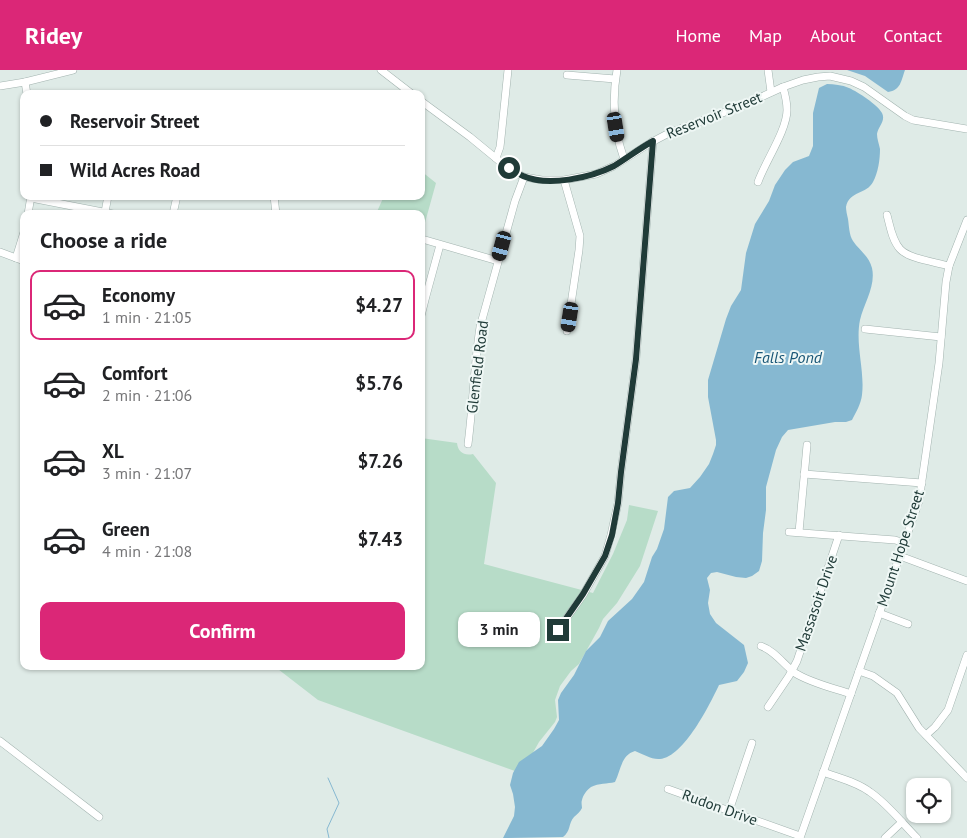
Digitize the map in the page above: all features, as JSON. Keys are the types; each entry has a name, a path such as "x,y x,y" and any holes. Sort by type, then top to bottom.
{"street":[{"path":"0,86 73,70"},
{"path":"381,70 407,90"},
{"path":"496,158 501,138 508,70"},
{"path":"616,70 614,108 616,127 624,158"},
{"path":"768,70 771,92"},
{"path":"567,75 615,79"},
{"name":"Reservoir Street","path":"425,104 509,168 524,177 542,180 564,180 596,174 614,166 624,158 669,133 736,108 783,87 818,77 840,77 864,86 905,116 914,120 967,129"},
{"path":"25,82 26,90"},
{"path":"758,182 784,124 787,112 787,99 783,87"},
{"path":"558,630 583,594 605,556 612,535 618,503 636,359 653,141"},
{"name":"Glenfield Road","path":"468,444 480,327 515,201 524,177"},
{"path":"564,180 580,236 567,331"},
{"path":"46,200 95,210"},
{"path":"887,215 896,243 907,255 949,266"},
{"name":"Mount Hope Street","path":"800,837 919,501 940,363 945,290 949,266 967,220"},
{"path":"425,241 498,261"},
{"path":"16,258 20,245"},
{"path":"425,300 440,245"},
{"path":"0,252 20,260"},
{"path":"865,329 941,337"},
{"path":"799,532 807,446"},
{"path":"804,474 922,483"},
{"path":"789,532 895,540 905,543"},
{"name":"Massasoit Drive","path":"768,707 797,661 839,535"},
{"path":"900,556 967,581"},
{"path":"879,613 908,624"},
{"path":"761,646 773,652 792,670 810,680 851,694"},
{"path":"926,735 948,710 967,655"},
{"path":"859,671 873,676 897,693 919,728 967,778"},
{"path":"0,741 100,817"},
{"path":"729,810 752,743"},
{"path":"824,772 861,786 871,792 917,838"},
{"name":"Rudon Drive","path":"668,789 800,837"},
{"path":"884,838 902,822"}],"green space":[{"path":"425,174 436,183 425,223 425,210 378,210 382,200 425,200"},
{"path":"425,439 457,443 462,453 473,454 496,483 484,564 593,593 613,554 627,520 629,505 658,511 640,566 617,603 603,619 579,664 560,686 555,700 557,717 555,722 539,742 523,774 318,700 279,670 425,670"}],"water":[{"path":"847,70 905,70 898,87 888,92 865,76"},
{"name":"Falls Pond","path":"827,84 844,86 857,92 876,106 883,116 877,134 880,153 875,178 867,189 851,198 846,207 852,239 869,260 873,275 871,288 860,320 859,348 863,386 858,408 852,420 846,422 835,422 788,430 782,437 776,450 766,487 762,561 759,571 746,578 717,572 711,573 707,578 710,590 708,603 710,614 716,623 744,645 748,663 737,681 719,685 687,740 669,756 657,759 635,751 624,759 615,782 591,787 585,793 582,808 572,820 563,837 503,838 514,816 515,807 510,785 513,773 519,762 542,746 554,729 559,720 558,700 586,651 600,637 608,621 632,599 644,582 664,529 668,497 674,491 690,488 709,464 716,440 708,397 708,380 726,319 731,306 741,290 746,253 755,224 785,170 793,162 809,156 813,146 813,113 819,88"}],"waterway":[{"path":"328,778 339,803 327,829 329,838"}],"route":[{"path":"509,168 524,177 532,179 576,179 596,174 614,166 653,141 636,359 618,503 612,535 605,556 583,594 558,630"}]}
